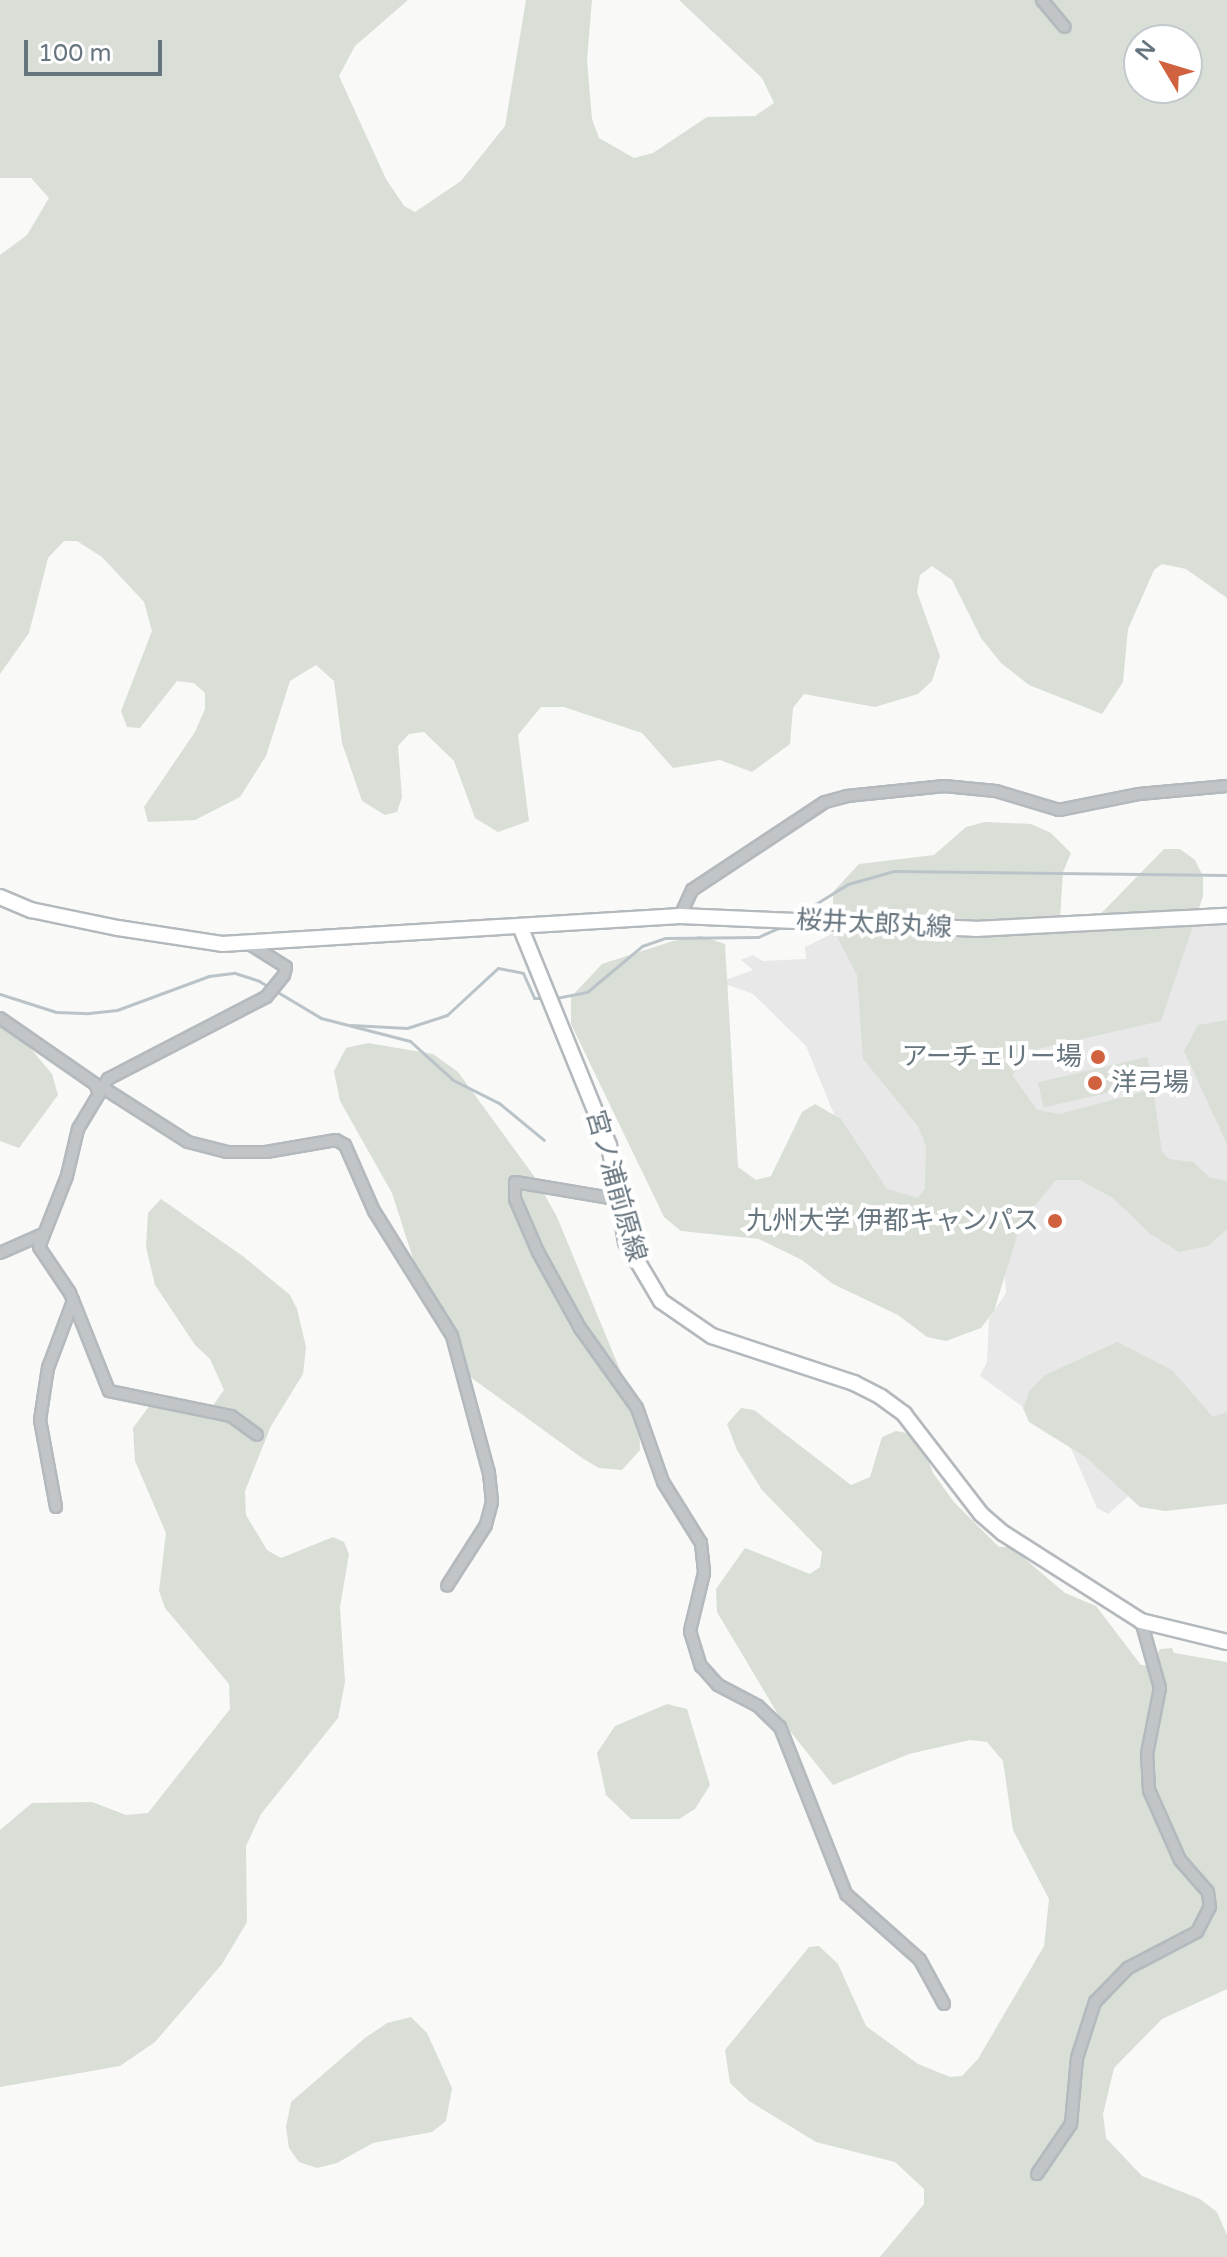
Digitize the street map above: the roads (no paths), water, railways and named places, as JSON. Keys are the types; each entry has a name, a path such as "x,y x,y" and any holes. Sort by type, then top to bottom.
{"main road":[{"path":"0,897 31,910 118,928 248,943 520,926"},
{"name":"桜井太郎丸線","path":"520,926 680,916 1024,929 1227,916"},
{"name":"宮ノ浦前原線","path":"520,926 609,1145 616,1199 626,1242 640,1273 678,1315 712,1336 854,1383 881,1397 911,1423 981,1514 1141,1621 1227,1642"}],"street":[{"path":"1042,0 1065,27"},
{"path":"680,916 692,890 825,802 847,796 944,786 996,791 1059,810 1139,794 1227,786"},
{"path":"248,943 253,950 286,967 275,986 266,997 108,1079 78,1129 59,1198 41,1235 41,1254 73,1301 109,1391 231,1416 257,1435"},
{"path":"0,1018 102,1091 188,1142 227,1152 266,1152 336,1140 345,1145 374,1211 452,1336 489,1473 492,1502 486,1525 447,1586"},
{"path":"616,1199 515,1182 515,1199 538,1252 588,1340 637,1408 663,1482 701,1543 704,1573 690,1631 701,1666 710,1679 758,1706 780,1727 846,1894 920,1960 944,2004"},
{"path":"0,1253 41,1235"},
{"path":"56,1507 40,1420 48,1368 73,1301"},
{"path":"1037,2174 1071,2124 1077,2058 1095,2002 1128,1968 1197,1932 1210,1907 1208,1892 1180,1860 1149,1790 1147,1754 1160,1688 1141,1621"}],"waterway":[{"path":"796,916 848,884 894,871 1227,875"},
{"path":"556,998 587,992 642,946 665,938 758,937 783,926"},
{"path":"351,1025 407,1028 447,1015 498,968 523,973 534,998 544,998"},
{"path":"0,994 56,1012 89,1013 117,1010 209,976 235,973 259,981 321,1018 410,1041 453,1080 499,1103 544,1140"}],"place":[{"name":"アーチェリー場","path":"1098,1057"},
{"name":"洋弓場","path":"1095,1083"},
{"name":"九州大学 伊都キャンパス","path":"1055,1221"}]}
